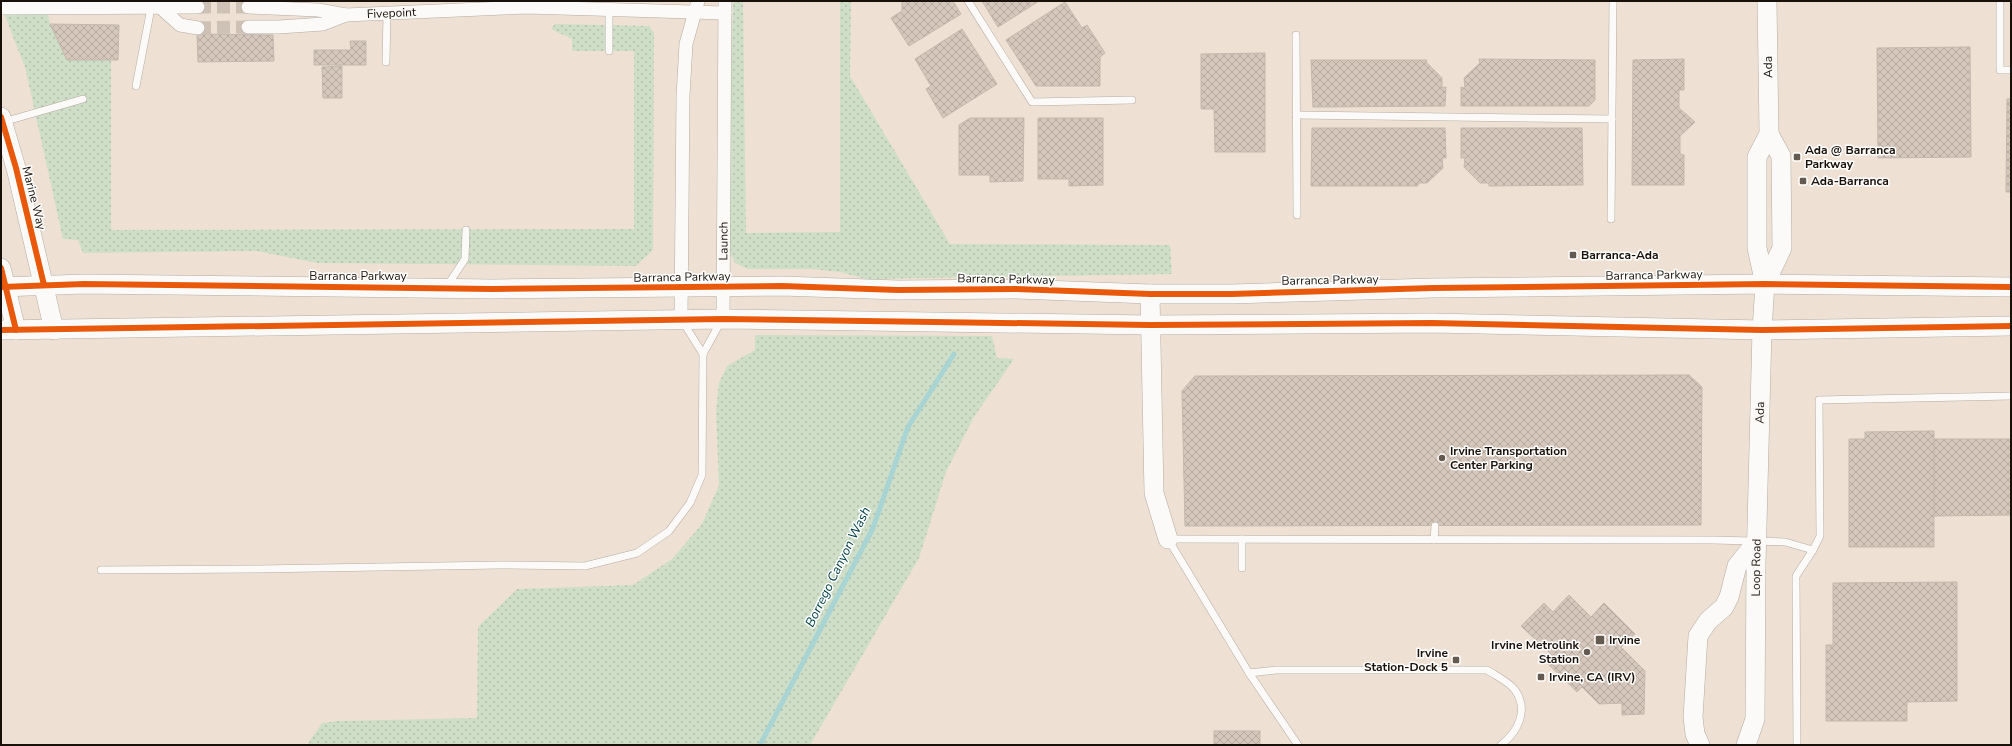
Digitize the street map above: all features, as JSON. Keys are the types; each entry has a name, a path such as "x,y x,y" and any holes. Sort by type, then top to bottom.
{"main road":[{"name":"Ada","path":"1757,541 1762,330 1765,284 1782,248 1781,156 1769,134 1767,1"},
{"name":"Marine Way","path":"2,120 16,168 54,330"},
{"path":"1,268 9,330 681,319 1150,325 1432,323 1762,330 2011,326"},
{"name":"Barranca Parkway","path":"3,287 84,284 616,289 782,286 898,290 1015,289 1150,294 1765,284 2011,287"},
{"path":"1150,294 1154,492 1168,539"},
{"name":"Loop Road","path":"1700,745 1695,734 1693,717 1698,636 1708,621 1724,607 1729,597 1737,566 1757,541"},
{"name":"Loop Road","path":"1746,745 1755,718 1757,541"}],"street":[{"path":"1,8 156,8 198,6"},
{"name":"Fivepoint","path":"248,7 318,10 346,15 527,7 608,10 725,7"},
{"path":"681,319 683,287 683,96 686,44 697,7"},
{"name":"Launch","path":"723,319 725,7"},
{"path":"156,8 180,25 198,28"},
{"name":"Fivepoint","path":"248,27 279,27 323,24 346,15"}],"lane":[{"path":"968,1 1032,102 1132,100"},
{"path":"1611,219 1613,1"},
{"path":"2000,1 2000,70 2011,70"},
{"path":"136,86 156,8"},
{"path":"608,10 609,51"},
{"path":"386,62 387,13"},
{"path":"1296,35 1297,215"},
{"path":"2,120 83,99"},
{"path":"1296,115 1612,119"},
{"path":"446,288 465,259 466,230"},
{"path":"101,570 500,565 585,566 637,553 668,531 690,503 702,475 703,354 681,319"},
{"name":"Launch","path":"703,354 723,319"},
{"path":"1797,745 1796,576 1813,550 1820,536 1819,400 2011,396"},
{"path":"1434,540 1435,526"},
{"path":"1168,539 1757,541 1785,542 1813,550"},
{"path":"1168,539 1249,673 1298,745"},
{"path":"1242,539 1242,568"},
{"path":"1249,673 1276,670 1487,670 1503,680 1516,691 1521,706 1521,719 1518,725 1509,739 1501,745"}],"green space":[{"path":"1,1 45,1 50,24 67,60 111,60 111,230 634,229 634,51 572,51 572,39 551,29 555,24 649,26 654,33 653,250 636,266 318,263 256,251 83,253 78,240 63,239 25,67 1,6"},
{"path":"733,1 743,1 746,233 840,232 840,1 851,1 850,76 950,244 1170,245 1172,274 866,279 840,272 812,269 748,269 735,263 727,246"},
{"path":"755,335 992,336 997,358 1014,359 974,417 946,472 919,558 810,745 307,745 322,723 338,721 477,718 478,627 517,589 633,585 672,559 702,524 719,485 716,411 719,383 727,366 755,350"}],"building":[{"path":"902,1 953,1 961,14 909,46 891,18 902,11"},
{"path":"982,1 1039,1 998,27"},
{"path":"1065,2 1082,28 1087,25 1105,53 1100,57 1100,86 1036,86 1006,40"},
{"path":"50,24 119,25 118,60 67,60"},
{"path":"962,29 997,84 943,118 926,89 931,86 915,59"},
{"path":"197,34 273,35 274,61 198,62"},
{"path":"350,41 366,41 366,65 314,65 314,50 351,50"},
{"path":"1970,47 1971,157 1878,158 1877,48"},
{"path":"1265,53 1265,152 1215,152 1214,109 1201,109 1201,54"},
{"path":"1479,59 1595,60 1595,100 1589,106 1461,106 1461,87 1465,88 1464,78 1480,63"},
{"path":"1684,59 1684,90 1679,90 1679,108 1695,122 1680,136 1680,154 1684,155 1684,185 1632,185 1633,60"},
{"path":"1311,60 1427,60 1426,62 1442,78 1442,88 1446,87 1445,106 1313,107"},
{"path":"342,66 342,98 323,98 322,67"},
{"path":"2007,99 2011,99 2011,192 2006,192"},
{"path":"970,118 1024,118 1023,181 990,182 990,175 959,175 959,125"},
{"path":"1038,118 1103,118 1103,185 1069,186 1069,179 1038,179"},
{"path":"1312,128 1445,128 1446,158 1442,158 1443,168 1427,183 1418,183 1418,186 1311,186"},
{"path":"1461,128 1582,128 1583,185 1489,186 1489,183 1480,183 1464,167 1465,158 1461,158"},
{"name":"Irvine Transportation Center Parking","path":"1689,375 1702,387 1701,525 1185,526 1182,391 1195,376"},
{"path":"1934,431 1934,547 1849,547 1849,439 1865,439 1865,432"},
{"path":"1934,439 2011,439 2011,515 1934,516"},
{"path":"1957,582 1957,701 1907,702 1907,721 1826,721 1826,645 1833,645 1833,583"},
{"name":"Irvine Metrolink Station","path":"1569,595 1591,617 1604,603 1635,634 1621,647 1645,671 1644,714 1622,715 1622,703 1599,704 1582,687 1577,692 1547,663 1553,656 1521,626 1544,603 1553,612"},
{"path":"1214,731 1260,731 1260,745 1214,745"}],"waterway":[{"name":"Borrego Canyon Wash","path":"760,745 873,528 908,427 954,354"}],"tunnel":[{"path":"198,7 248,7"},
{"path":"198,28 248,27"}],"cycle path":[{"path":"1,117 16,168 44,285"},
{"path":"1,268 16,330"},
{"path":"1,287 84,284 493,289 782,286 898,290 1015,289 1150,294 1232,294 1433,288 1765,284 2011,287"},
{"path":"1,330 723,319 1150,325 1432,323 1762,330 2011,326"}],"place":[{"name":"Ada @ Barranca Parkway","path":"1797,157"},
{"name":"Ada-Barranca","path":"1803,181"},
{"name":"Barranca-Ada","path":"1573,255"},
{"name":"Irvine Transportation Center Parking","path":"1442,458"},
{"name":"Irvine","path":"1600,640"},
{"name":"Irvine Metrolink Station","path":"1587,652"},
{"name":"Irvine Station-Dock 5","path":"1456,660"},
{"name":"Irvine, CA (IRV)","path":"1541,677"}]}
